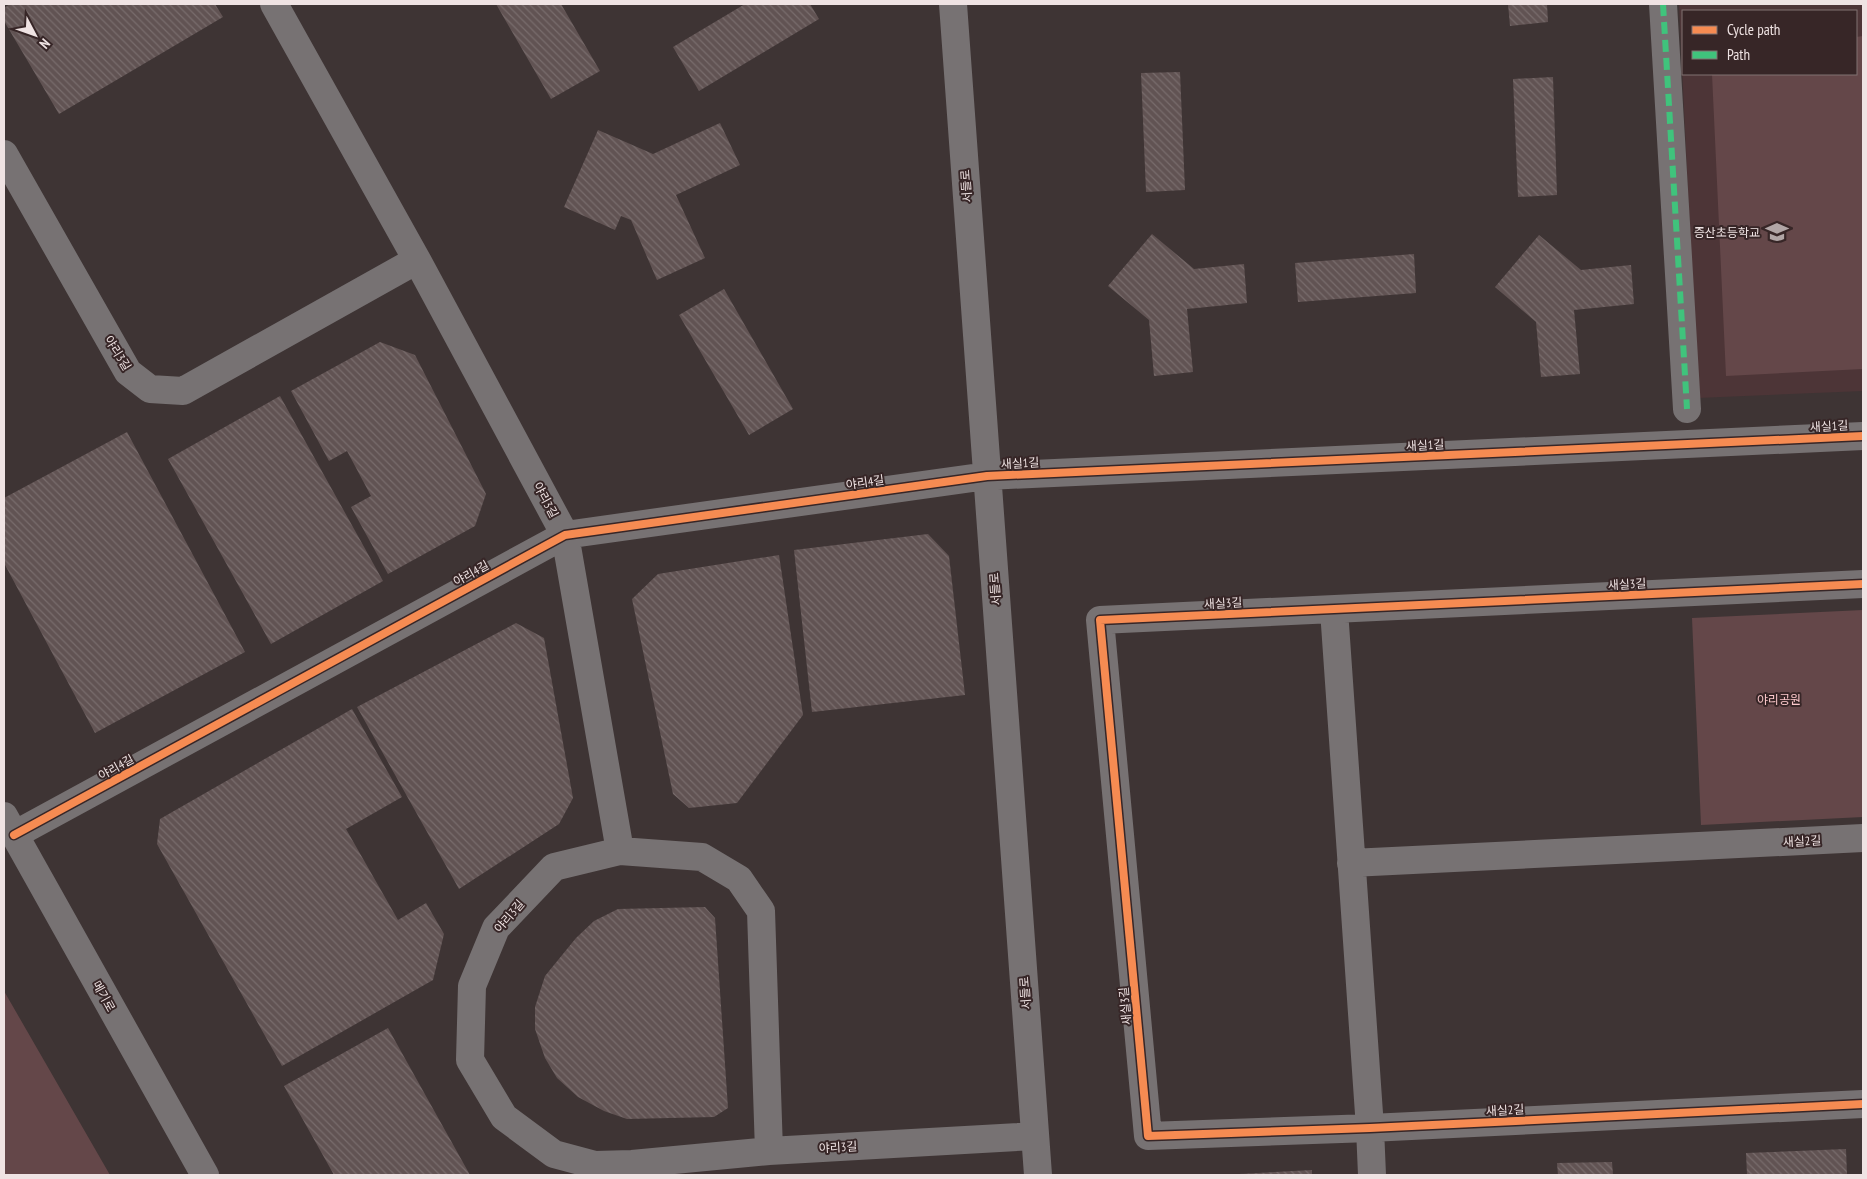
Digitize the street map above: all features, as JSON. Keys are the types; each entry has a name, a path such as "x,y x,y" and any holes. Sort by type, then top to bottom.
{"street":[{"name":"야리3길","path":"274,4 417,260 565,535 620,851 554,867 496,928 472,986 470,1060 504,1117 554,1154 595,1165 632,1164 769,1151 1035,1136"},
{"name":"서들로","path":"953,4 1038,1175"},
{"path":"1662,4 1687,409"},
{"name":"야리3길","path":"4,154 128,372 150,389 182,391 417,260"},
{"name":"새실1길","path":"987,476 1863,436"},
{"name":"야리4길","path":"9,825 565,535 987,476"},
{"name":"새실3길","path":"1148,1136 1100,620 1863,584"},
{"path":"1334,610 1372,1175"},
{"name":"메기로","path":"9,825 205,1175"},
{"name":"새실2길","path":"1351,863 1863,838"},
{"path":"620,851 702,857 739,879 761,911 769,1151"},
{"name":"새실2길","path":"1148,1136 1370,1128 1863,1104"}],"shaded area":[{"name":"증산초등학교","path":"1679,4 1863,4 1863,391 1698,398 1682,75 1857,75 1857,10 1682,10 1682,66"}],"green space":[{"name":"증산초등학교","path":"1863,36 1863,369 1726,376 1712,75 1857,75 1857,37"},
{"name":"야리공원","path":"1863,610 1863,817 1701,825 1692,618"},
{"path":"4,991 110,1175 4,1175"}],"building":[{"path":"10,4 215,4 223,17 59,114 4,21 4,8"},
{"path":"496,4 561,4 600,71 551,99"},
{"path":"745,4 810,4 819,19 699,91 673,47"},
{"path":"1508,4 1547,4 1548,22 1510,26"},
{"path":"1180,72 1185,190 1146,192 1141,73"},
{"path":"1553,77 1557,195 1518,197 1513,79"},
{"path":"720,123 740,165 676,195 705,258 657,280 631,220 621,216 615,230 564,207 598,130 653,154"},
{"path":"1152,234 1194,269 1244,264 1247,303 1187,309 1193,372 1154,376 1149,320 1108,286"},
{"path":"1539,235 1581,270 1631,265 1634,304 1574,310 1580,374 1541,377 1536,322 1495,287"},
{"path":"1414,254 1416,293 1298,302 1295,263"},
{"path":"724,289 793,409 749,435 679,315"},
{"path":"380,342 415,355 486,494 475,526 388,574 351,507 371,496 347,451 329,461 291,391"},
{"path":"280,396 383,581 271,644 168,459"},
{"path":"127,432 245,652 95,733 4,563 4,498"},
{"path":"928,534 949,556 965,695 812,712 794,550"},
{"path":"779,555 803,715 737,803 689,808 673,794 632,599 658,574"},
{"path":"516,623 544,638 573,798 559,824 459,889 357,707"},
{"path":"352,709 402,797 346,829 398,920 426,903 444,934 433,980 282,1066 157,844 160,819"},
{"path":"705,907 715,918 728,1108 714,1117 627,1119 604,1111 578,1097 557,1078 545,1058 535,1029 535,1007 545,976 576,938 594,921 618,909"},
{"path":"388,1028 470,1175 334,1175 284,1086"},
{"path":"1846,1149 1847,1175 1747,1175 1746,1153"},
{"path":"1612,1162 1613,1175 1558,1175 1557,1163"},
{"path":"1312,1170 1312,1175 1239,1175 1239,1174"}],"marked path":[{"path":"1663,4 1687,409"}],"cycle path":[{"path":"14,835 565,535 987,476 1863,436"},
{"path":"1863,584 1100,620 1148,1136 1370,1128 1863,1104"}],"place":[{"name":"증산초등학교","path":"1777,232"}]}
